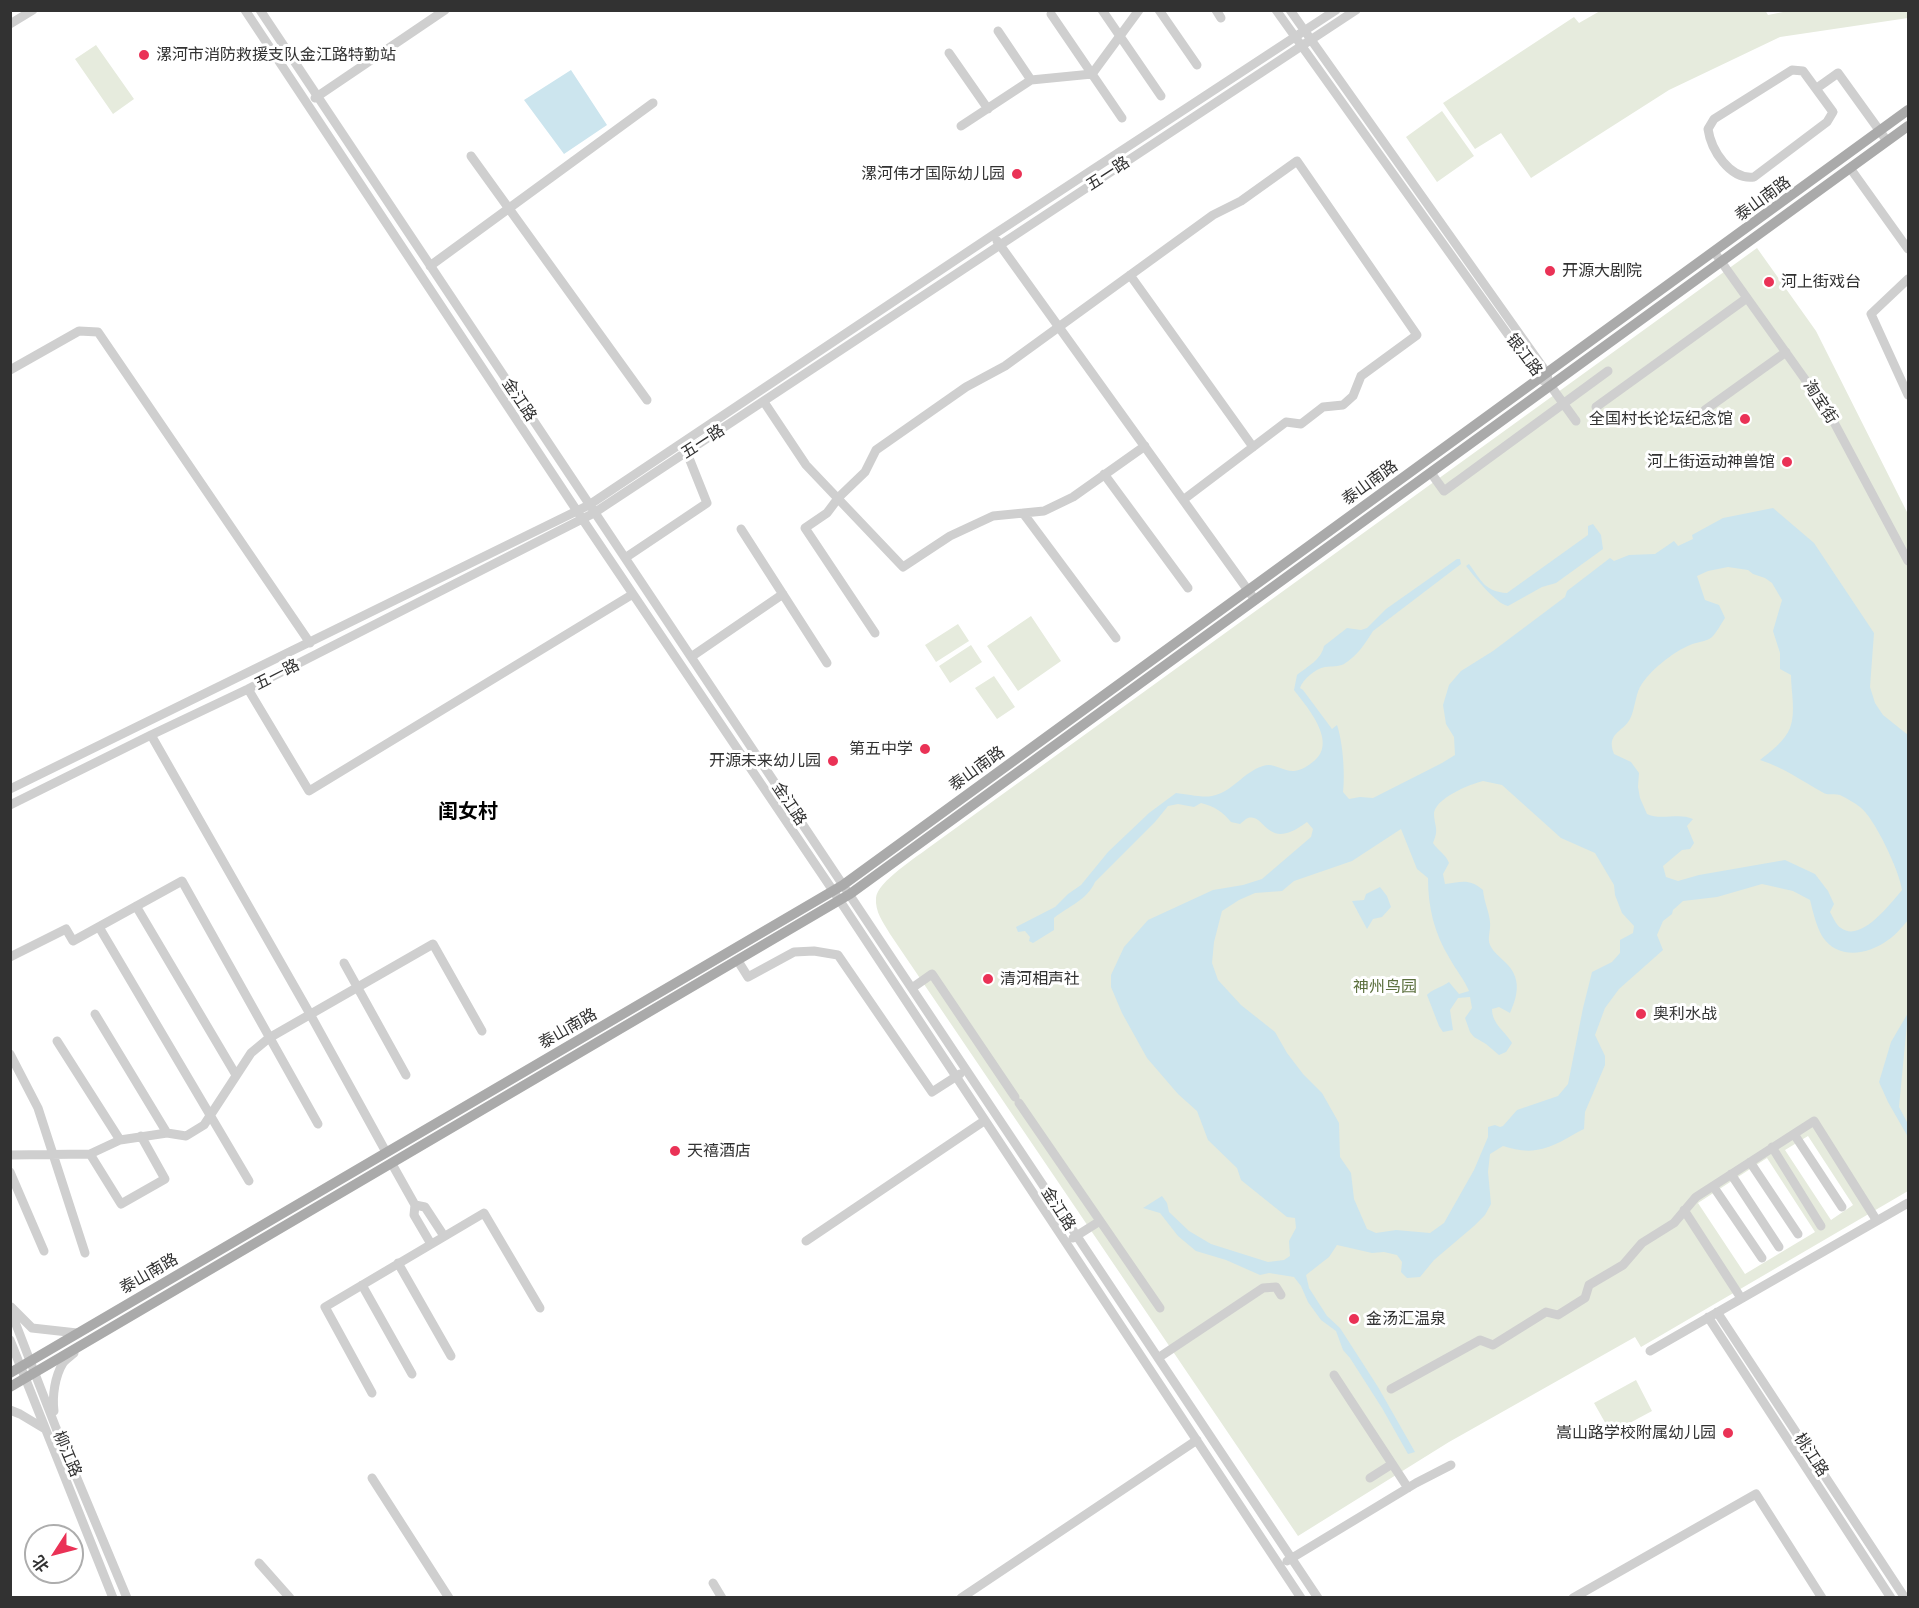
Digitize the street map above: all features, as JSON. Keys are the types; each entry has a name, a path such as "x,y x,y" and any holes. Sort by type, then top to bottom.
{"main road":[{"name":"泰山南路","path":"1252,595 1431,473 1550,385 1908,110"},
{"name":"泰山南路","path":"10,1373 81,1338 392,1164 738,961 842,893 1252,595 1543,375 1850,168 1908,126"},
{"name":"泰山南路","path":"10,1387 31,1375 81,1338 386,1152 692,974 842,893"},
{"path":"692,974 697,985"},
{"path":"386,1152 392,1164"}],"street":[{"path":"10,24 33,10"},
{"name":"金江路","path":"245,10 716,718 912,988 1318,1598"},
{"name":"金江路","path":"260,10 727,711 955,1077 1301,1598"},
{"path":"308,103 445,10"},
{"path":"1102,10 1161,96"},
{"path":"961,126 1031,80 1092,74 1139,10"},
{"path":"1159,10 1197,65"},
{"name":"银江路","path":"1276,10 1543,375"},
{"name":"银江路","path":"1290,10 1550,385"},
{"name":"五一路","path":"592,509 993,235 1336,10"},
{"name":"五一路","path":"10,805 248,689 580,516 687,453 1356,10"},
{"path":"1051,14 1122,118"},
{"path":"998,31 1031,80"},
{"path":"949,53 988,109"},
{"path":"1792,70 1803,70 1817,88 1833,112 1827,123 1754,177 1739,176 1730,171 1710,141 1708,129 1714,119 1792,70"},
{"path":"1817,88 1838,73 1887,141"},
{"path":"430,266 653,103"},
{"path":"471,156 647,400"},
{"path":"875,633 805,528 827,513 838,498 865,472 876,450 966,387 1005,366 1213,215 1241,201 1297,161 1417,335 1361,376 1353,396 1343,405 1323,407 1301,424 1286,422 1183,500"},
{"path":"1850,168 1908,249"},
{"path":"993,235 1252,595"},
{"name":"淘宝街","path":"1718,257 1829,413 1908,561"},
{"path":"1130,275 1253,447"},
{"path":"1908,279 1872,314 1908,395"},
{"path":"1596,407 1747,298"},
{"path":"10,370 79,331 98,332 310,643"},
{"path":"1705,410 1786,352"},
{"path":"1431,473 1444,491 1608,371"},
{"path":"1550,385 1576,421"},
{"path":"764,402 806,465 903,567 950,536 993,516 1044,511 1073,497 1145,446"},
{"path":"626,558 707,502 687,453"},
{"path":"1104,474 1188,588"},
{"path":"1023,513 1116,638"},
{"name":"五一路","path":"10,789 155,717 580,516"},
{"path":"741,529 827,663"},
{"path":"248,689 309,791 633,594"},
{"path":"691,657 783,594"},
{"path":"716,718 727,711"},
{"path":"155,717 162,730"},
{"path":"151,735 386,1152"},
{"path":"10,957 66,929 73,941 182,881 318,1125"},
{"path":"136,906 236,1075"},
{"path":"99,927 249,1180"},
{"path":"10,1155 90,1154 120,1140 141,1136 167,1133 186,1136 204,1125 251,1053 269,1038 433,944 482,1031"},
{"path":"738,961 748,977 794,952 814,951 838,955 932,1092 967,1070"},
{"path":"344,963 406,1075"},
{"path":"912,988 932,974 1160,1308"},
{"path":"95,1014 167,1133"},
{"path":"57,1041 120,1140"},
{"path":"10,1054 38,1108 85,1253"},
{"path":"806,1241 984,1120"},
{"path":"1392,1389 1480,1340 1493,1345 1546,1312 1558,1315 1585,1298 1589,1285 1623,1265 1642,1243 1674,1223 1696,1197 1814,1121 1877,1221"},
{"path":"1794,1134 1842,1207"},
{"path":"90,1154 121,1204 165,1179 141,1136"},
{"path":"1772,1147 1821,1226"},
{"path":"1750,1162 1798,1234"},
{"path":"392,1164 415,1205 414,1215 431,1244"},
{"path":"10,1172 44,1251"},
{"path":"1731,1174 1779,1246"},
{"path":"1713,1186 1761,1258"},
{"path":"1650,1351 1908,1203"},
{"path":"415,1205 425,1207 444,1236"},
{"path":"1684,1210 1741,1298"},
{"path":"372,1393 326,1307 484,1212 540,1308"},
{"path":"1066,1243 1100,1221"},
{"path":"398,1263 451,1356"},
{"path":"362,1285 412,1374"},
{"path":"1158,1358 1263,1288 1276,1287 1281,1295"},
{"path":"10,1308 32,1328 81,1338 63,1363 56,1381 52,1399 56,1428"},
{"name":"柳江路","path":"10,1308 26,1364 56,1428 127,1598"},
{"name":"桃江路","path":"1712,1315 1891,1598"},
{"name":"桃江路","path":"1712,1315 1905,1598"},
{"name":"柳江路","path":"10,1340 26,1364"},
{"name":"柳江路","path":"31,1375 45,1430 113,1598"},
{"path":"1334,1375 1408,1488"},
{"path":"10,1410 45,1430"},
{"path":"961,1598 1197,1440"},
{"path":"1370,1478 1392,1464"},
{"path":"1280,1566 1408,1488 1451,1465"},
{"path":"372,1478 449,1598"},
{"path":"1573,1598 1756,1494 1822,1598"},
{"path":"259,1563 290,1598"},
{"path":"713,1583 722,1598"}],"green space":[{"path":"1765,10 1768,15 1793,10 1908,11 1908,18 1780,37 1669,90 1531,178 1501,133 1475,149 1443,103 1574,17 1579,23 1600,11"},
{"path":"96,45 134,99 113,114 75,59"},
{"path":"1442,111 1474,156 1437,182 1406,137"},
{"name":"神州鸟园","path":"1757,248 1816,331 1908,514 1908,1191 1641,1347 1635,1337 1449,1442 1298,1536 882,921 876,903 878,892 890,877","holes":["1808,1136 1853,1205 1831,1220 1785,1150","1767,1158 1815,1232 1745,1274 1698,1203"]},
{"path":"1031,616 1061,661 1018,691 987,646"},
{"path":"958,624 969,641 936,662 925,645"},
{"path":"971,645 982,662 950,683 939,666"},
{"path":"994,676 1015,707 997,719 975,688"},
{"path":"1636,1380 1652,1411 1611,1433 1594,1403"}],"water":[{"path":"571,70 607,125 564,154 524,100"},
{"path":"1773,508 1814,543 1874,633 1870,687 1875,703 1883,715 1908,735 1908,920 1894,936 1880,945 1853,953 1844,952 1828,944 1818,927 1810,900 1793,891 1762,884 1717,897 1683,901 1663,921 1657,935 1663,950 1619,989 1605,1008 1595,1035 1605,1056 1605,1065 1585,1112 1584,1129 1543,1149 1532,1151 1503,1146 1490,1154 1488,1172 1491,1204 1485,1215 1434,1260 1420,1277 1407,1278 1401,1272 1402,1262 1397,1255 1384,1252 1372,1253 1337,1245 1329,1257 1306,1275 1309,1288 1327,1316 1340,1328 1378,1387 1415,1452 1408,1454 1382,1408 1343,1350 1336,1331 1321,1320 1294,1277 1269,1273 1260,1275 1226,1260 1196,1251 1178,1236 1160,1213 1143,1208 1162,1196 1169,1212 1189,1231 1211,1244 1268,1262 1284,1260 1290,1256 1289,1241 1296,1228 1295,1218 1287,1217 1241,1180 1237,1168 1208,1140 1197,1111 1178,1094 1147,1058 1122,1013 1111,987 1111,975 1124,947 1148,920 1213,890 1262,879 1311,837 1313,829 1307,822 1293,831 1283,834 1275,833 1254,818 1248,818 1240,824 1231,822 1218,810 1201,803 1194,807 1178,804 1168,806 1095,882 1087,894 1054,918 1054,930 1033,943 1029,941 1030,937 1025,931 1018,932 1016,927 1055,907 1081,885 1108,852 1149,813 1176,793 1212,796 1226,790 1263,766 1271,765 1294,771 1305,768 1314,761 1321,753 1322,735 1312,715 1294,690 1297,675 1317,659 1324,646 1347,628 1361,630 1367,628 1386,609 1457,559 1460,559 1461,564 1373,631 1349,661 1313,672 1300,688 1332,729 1337,725 1343,758 1343,792 1349,799 1373,798 1455,755 1454,737 1446,724 1443,705 1449,685 1461,671 1493,651 1565,597 1567,591 1610,558 1614,561 1629,555 1655,554 1674,541 1678,546 1693,539 1692,535 1723,518","holes":["1728,567 1748,570 1765,578 1772,583 1782,600 1773,631 1780,653 1780,669 1791,675 1793,715 1785,737 1760,760 1784,770 1824,793 1840,795 1860,807 1879,833 1897,871 1902,890 1883,912 1866,926 1857,930 1849,931 1838,925 1830,912 1834,904 1828,891 1815,874 1785,860 1699,875 1678,881 1666,877 1663,866 1682,850 1690,849 1694,843 1687,826 1693,819 1647,814 1640,798 1639,773 1631,762 1614,754 1613,737 1630,719 1638,691 1644,681 1676,652 1712,637 1725,618 1719,605 1705,600 1697,576","1483,781 1502,785 1561,838 1595,853 1614,885 1622,913 1634,926 1633,933 1620,940 1620,953 1612,962 1592,972 1568,1084 1558,1096 1517,1110 1503,1126 1488,1127 1488,1137 1474,1170 1444,1223 1430,1233 1396,1230 1376,1233 1367,1229 1354,1199 1351,1173 1340,1157 1339,1123 1322,1093 1303,1074 1275,1032 1241,1005 1218,980 1212,963 1214,942 1222,911 1239,900 1255,893 1282,891 1294,881 1352,861 1401,829 1417,869 1428,878 1429,899 1436,930 1444,949 1469,991 1459,994 1449,982 1427,995 1439,1026 1443,1032 1453,1030 1450,1010 1458,998 1470,997 1472,1008 1465,1018 1470,1032 1499,1055 1506,1052 1512,1043 1496,1023 1492,1009 1499,1007 1510,1013 1517,987 1514,974 1490,945 1489,914 1483,890 1469,882 1445,884 1443,874 1449,863 1433,843 1436,831 1434,815 1439,803 1462,789"]},
{"path":"1593,524 1601,535 1603,549 1556,583 1542,587 1508,606 1492,595 1466,566 1469,564 1488,588 1507,593 1588,535 1588,526"},
{"path":"1380,887 1391,907 1382,917 1373,919 1367,929 1352,901 1364,900 1366,894"},
{"path":"1908,1013 1899,1107 1908,1124 1908,1137 1879,1082 1891,1042"}],"place":[{"name":"漯河市消防救援支队金江路特勤站","path":"144,55"},
{"name":"漯河伟才国际幼儿园","path":"1017,174"},
{"name":"开源大剧院","path":"1550,271"},
{"name":"河上街戏台","path":"1769,282"},
{"name":"全国村长论坛纪念馆","path":"1745,419"},
{"name":"河上街运动神兽馆","path":"1787,462"},
{"name":"第五中学","path":"925,749"},
{"name":"开源未来幼儿园","path":"833,761"},
{"name":"清河相声社","path":"988,979"},
{"name":"奥利水战","path":"1641,1014"},
{"name":"天禧酒店","path":"675,1151"},
{"name":"金汤汇温泉","path":"1354,1319"},
{"name":"嵩山路学校附属幼儿园","path":"1728,1433"}],"district":[{"name":"闺女村","path":"468,812"}]}
